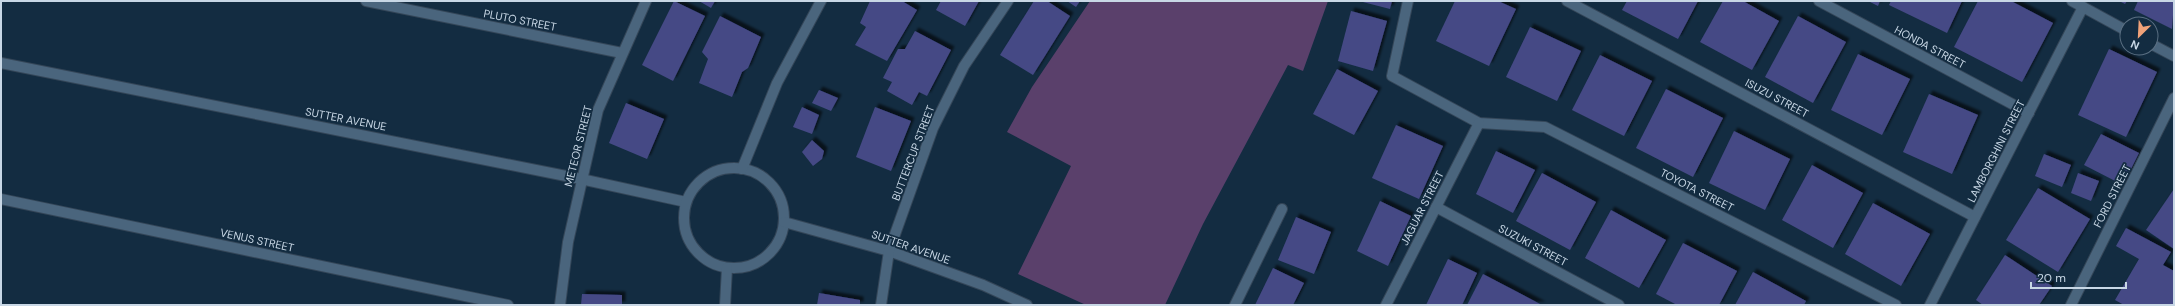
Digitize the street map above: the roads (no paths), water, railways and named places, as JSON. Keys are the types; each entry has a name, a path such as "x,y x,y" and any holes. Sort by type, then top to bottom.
{"street":[{"name":"PLUTO STREET","path":"366,1 622,53"},
{"name":"METEOR STREET","path":"560,305 568,242 581,179 598,110 646,1"},
{"path":"742,168 777,83 821,1"},
{"name":"BUTTERCUP STREET","path":"880,305 889,251 933,128 964,66 1008,1"},
{"path":"1408,1 1392,76 1479,123"},
{"name":"ISUZU STREET","path":"1567,1 1975,217"},
{"name":"HONDA STREET","path":"1819,1 2029,113"},
{"path":"2072,1 2119,27"},
{"name":"LAMBORGHINI STREET","path":"1930,305 2083,7"},
{"path":"2159,48 2174,56"},
{"name":"SUTTER AVENUE","path":"1,63 581,179 686,202"},
{"name":"FORD STREET","path":"2071,305 2174,98"},
{"name":"JAGUAR STREET","path":"1386,305 1479,123"},
{"name":"TOYOTA STREET","path":"1479,123 1545,127 1896,305"},
{"path":"742,168 760,175 773,187 782,203 784,222 778,241 766,257 748,267 727,268 706,260 691,245 683,224 686,202 694,186 708,175 725,169 742,168"},
{"name":"VENUS STREET","path":"1,199 508,305"},
{"name":"SUZUKI STREET","path":"1436,207 1619,305"},
{"path":"1235,305 1282,209"},
{"name":"SUTTER AVENUE","path":"784,222 889,251 983,285 1028,305"},
{"path":"725,305 727,268"}]}
